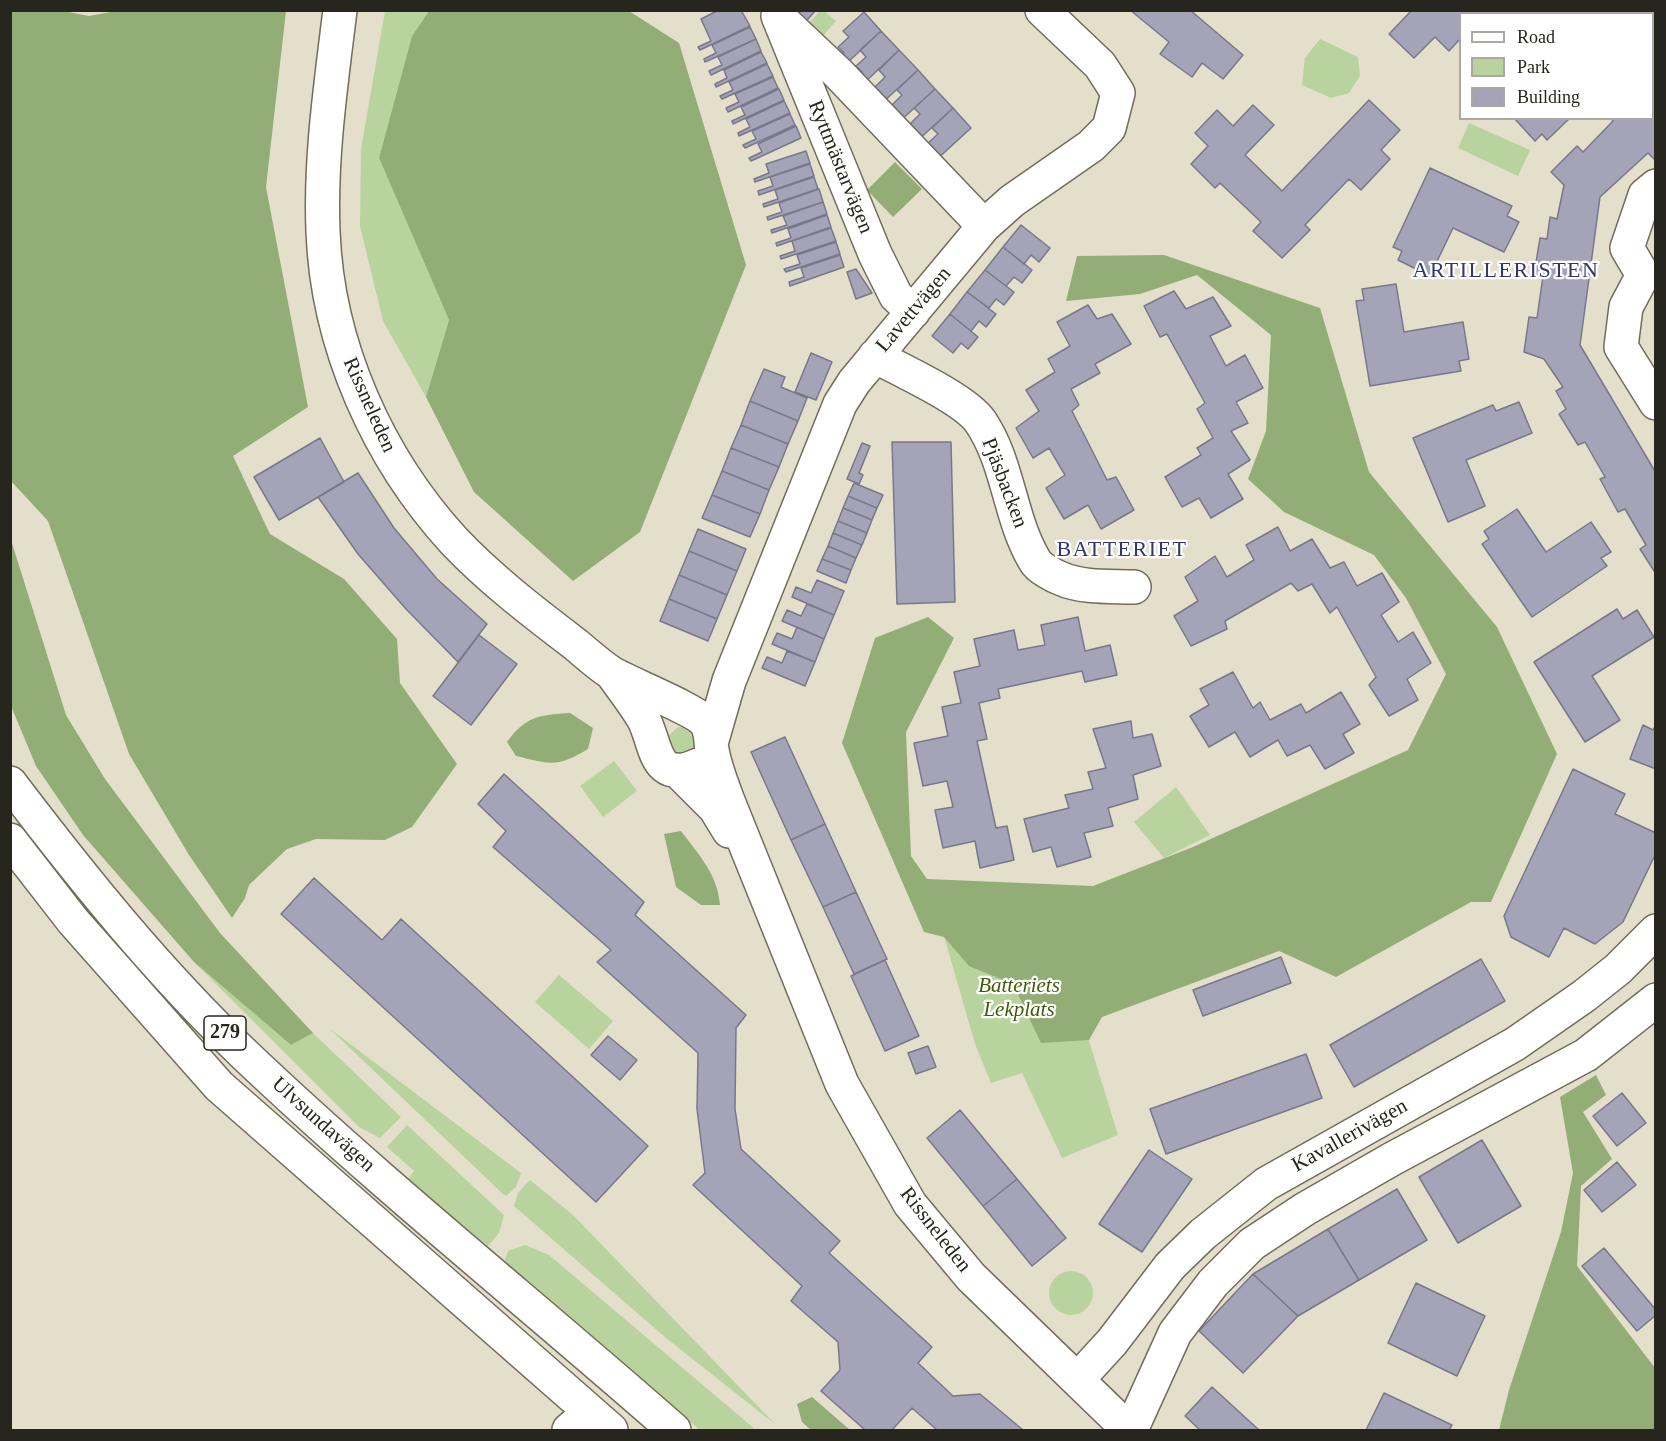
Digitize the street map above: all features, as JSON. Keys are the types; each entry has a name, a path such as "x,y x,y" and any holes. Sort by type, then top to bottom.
{"street":[{"name":"Rissneleden","path":"340,10 324,156 323,233 333,304 350,373 381,438 416,495 455,542 531,610 611,673 705,721 728,801 771,903 787,951"},
{"name":"Lavettvägen","path":"711,744 729,681 840,404 875,356 984,226 1012,201 1090,146 1109,128 1118,93 1100,66 1042,10"},
{"name":"Ryttmästarvägen","path":"774,13 838,73 984,226"},
{"name":"Ryttmästarvägen","path":"774,13 875,254 896,296 913,312"},
{"path":"1656,186 1645,195 1627,248 1643,275 1626,307 1621,347 1656,403"},
{"name":"Pjäsbacken","path":"875,356 951,398 979,420 1000,461 1018,519 1036,563 1062,579 1091,585 1134,587"},
{"name":"Rissneleden","path":"611,673 644,719 661,763 677,770 715,808 726,823 787,951 842,1084 910,1204 971,1277 1130,1431"},
{"path":"651,742 654,726 661,717 686,710 729,681"},
{"path":"677,770 687,770 700,764 711,744"},
{"name":"Ulvsundavägen","path":"10,783 84,879 166,974 245,1054 469,1256 674,1431"},
{"name":"Ulvsundavägen","path":"10,840 72,921 219,1086 590,1424"},
{"name":"Kavallerivägen","path":"1078,1379 1112,1342 1170,1266 1203,1234 1266,1184 1515,1044 1584,996 1618,969 1656,931"},
{"path":"1618,969 1654,1006"},
{"name":"Kavallerivägen","path":"1130,1431 1175,1333 1213,1283 1252,1244 1305,1209 1586,1055 1654,1006"},
{"path":"590,1424 603,1400 616,1399 630,1405 669,1431"}],"green space":[{"path":"121,10 286,11 266,187 308,407 233,456 270,534 344,579 397,639 400,683 457,764 412,827 385,840 316,839 287,849 249,885 245,898 232,918 189,855 129,754 48,521 11,481 11,11 63,11 89,16"},
{"path":"385,11 429,11 412,36 379,158 449,320 426,397 383,321 360,226 361,149"},
{"path":"429,11 629,11 679,43 746,265 640,532 573,581 474,492 426,397 449,320 379,158 412,36"},
{"path":"820,11 824,11 836,21 822,37 807,25"},
{"path":"1320,39 1358,57 1360,76 1349,93 1331,98 1302,85 1305,58"},
{"path":"1469,123 1530,150 1518,176 1458,148"},
{"path":"895,162 922,189 893,217 867,190"},
{"path":"1164,255 1320,308 1369,472 1497,627 1557,754 1491,902 1471,902 1336,977 1279,951 1102,1017 1089,1040 1041,1043 1013,984 969,966 944,937 924,932 842,743 875,638 928,617 954,638 906,732 911,856 927,879 1093,886 1193,847 1408,750 1446,674 1406,598 1374,555 1284,512 1248,479 1266,431 1271,335 1197,275 1140,294 1066,301 1077,256"},
{"path":"11,540 66,715 105,779 220,933 313,1033 291,1045 194,962 83,835 36,766 11,706"},
{"path":"570,713 593,728 588,749 577,755 561,762 546,762 516,756 507,742 527,722 541,716"},
{"path":"678,727 688,729 694,735 696,743 692,752 673,755 667,737"},
{"path":"614,761 637,791 603,817 580,786"},
{"path":"1176,787 1210,835 1164,858 1134,822"},
{"path":"681,831 712,875 720,905 701,905 676,887 664,834"},
{"name":"Batteriets Lekplats","path":"944,936 1061,950 1118,1135 1062,1158 1022,1073 991,1083 975,1044"},
{"path":"194,962 291,1045 313,1033 401,1117 380,1138 359,1127"},
{"path":"559,975 613,1021 589,1049 535,1002"},
{"path":"329,1028 521,1173 516,1187 506,1196 504,1195"},
{"path":"1596,1075 1606,1095 1583,1112 1612,1159 1581,1186 1577,1266 1655,1368 1655,1430 1499,1430 1509,1390 1561,1232 1573,1173 1560,1097"},
{"path":"407,1125 504,1215 499,1233 488,1246 408,1179 414,1171 387,1147"},
{"path":"530,1180 573,1215 776,1425 666,1338 514,1206 518,1193"},
{"path":"525,1245 549,1255 756,1430 700,1430 504,1262 508,1251"},
{"path":"1071,1271 1086,1278 1093,1293 1086,1308 1071,1315 1056,1308 1049,1293 1056,1278"},
{"path":"812,1397 850,1430 811,1430 802,1422 797,1404"}],"building":[{"path":"719,10 741,10 750,26 700,50 698,47 711,41 701,19"},
{"path":"796,10 816,10 802,26 795,19 800,14"},
{"path":"1130,10 1190,10 1243,55 1223,79 1202,63 1192,77 1160,54 1169,42"},
{"path":"1412,10 1461,10 1459,12 1459,40 1449,51 1435,37 1414,58 1389,34"},
{"path":"1593,10 1656,10 1656,45 1654,44 1654,12 1594,12"},
{"path":"864,12 881,31 845,65 838,58 844,53 838,47 849,37 843,31"},
{"path":"750,27 756,39 705,62 704,59 716,53 712,45"},
{"path":"881,31 899,50 863,84 856,77 862,72 856,66 866,57 860,50"},
{"path":"756,39 761,51 711,75 709,71 722,65 718,57"},
{"path":"899,50 918,70 881,104 874,97 880,92 875,87 885,77 879,70"},
{"path":"761,52 767,63 716,87 715,84 727,78 724,70"},
{"path":"767,64 773,76 722,99 720,96 733,90 729,82"},
{"path":"918,70 935,89 898,123 891,116 897,110 892,105 902,95 897,90"},
{"path":"773,77 778,88 728,112 726,108 739,102 735,94"},
{"path":"1656,82 1656,161 1648,153 1600,197 1580,345 1656,473 1656,574 1640,549 1646,545 1625,509 1618,512 1600,479 1605,477 1585,442 1578,445 1559,414 1566,409 1556,391 1563,387 1544,359 1524,352 1529,317 1537,318 1543,276 1534,274 1540,238 1547,239 1550,217 1557,219 1564,185 1551,172 1577,146 1583,152 1612,120 1654,120 1654,84"},
{"path":"779,89 784,100 733,124 732,121 745,115 741,107"},
{"path":"935,89 953,108 916,142 910,135 915,130 910,124 920,114 914,108"},
{"path":"1369,100 1400,130 1381,150 1390,159 1361,190 1349,179 1305,225 1310,230 1282,258 1253,231 1261,222 1220,183 1215,188 1191,164 1208,146 1195,133 1217,110 1233,126 1253,105 1274,125 1245,155 1282,191"},
{"path":"784,101 790,113 739,136 738,133 750,127 746,119"},
{"path":"953,108 971,128 934,162 928,143 938,134 932,128"},
{"path":"790,114 795,125 745,148 743,145 756,139 752,131"},
{"path":"1516,120 1568,120 1547,140 1542,134 1535,141"},
{"path":"796,126 801,138 751,161 749,158 762,152 758,144"},
{"path":"806,151 810,163 755,182 754,179 769,173 766,164"},
{"path":"810,164 814,176 759,195 758,191 773,186 770,177"},
{"path":"1430,168 1512,206 1507,216 1519,222 1504,252 1453,228 1430,276 1398,260 1402,251 1393,247"},
{"path":"814,177 818,189 764,207 763,204 778,199 775,190"},
{"path":"819,189 823,202 768,220 767,217 782,212 779,203"},
{"path":"823,202 827,214 772,233 771,230 787,225 783,216"},
{"path":"827,215 831,227 777,246 776,243 791,238 788,229"},
{"path":"1021,225 1050,248 1039,262 1031,255 1024,264 1003,247"},
{"path":"831,228 836,241 781,259 780,256 795,251 792,241"},
{"path":"836,242 840,254 786,272 784,269 800,264 797,255"},
{"path":"1003,247 1032,270 1022,283 1014,277 1006,286 985,270"},
{"path":"840,255 844,267 790,286 789,282 804,277 801,268"},
{"path":"856,269 872,293 856,299 847,272"},
{"path":"985,270 1014,292 1004,305 996,299 989,308 967,292"},
{"path":"1396,284 1404,332 1463,322 1469,359 1459,361 1461,371 1370,386 1356,301 1364,300 1362,289"},
{"path":"1174,291 1186,309 1213,297 1231,326 1210,336 1226,366 1245,355 1263,388 1236,402 1248,423 1231,431 1250,460 1228,474 1243,499 1211,518 1199,498 1182,507 1165,477 1201,455 1197,448 1213,438 1197,409 1205,403 1167,334 1160,337 1144,306"},
{"path":"967,292 996,314 986,327 979,321 971,331 950,314"},
{"path":"1088,305 1097,319 1112,314 1131,344 1095,364 1100,373 1071,389 1079,405 1072,411 1107,480 1116,477 1134,510 1101,529 1088,505 1064,519 1046,488 1065,475 1049,448 1033,458 1016,428 1039,411 1026,390 1055,372 1048,359 1070,346 1057,322"},
{"path":"950,314 978,337 968,349 961,343 953,353 932,336"},
{"path":"811,353 832,362 816,400 795,392"},
{"path":"764,369 785,377 781,387 807,398 798,421 750,401"},
{"path":"750,401 798,421 788,444 741,425"},
{"path":"1519,402 1532,433 1466,460 1485,506 1448,522 1413,438 1493,405 1496,411"},
{"path":"741,425 788,444 779,467 731,448"},
{"path":"320,438 344,482 279,520 254,477"},
{"path":"892,442 951,442 955,602 897,604"},
{"path":"862,443 870,446 859,473 863,475 859,484 847,479"},
{"path":"731,448 779,467 769,490 722,471"},
{"path":"722,471 769,490 760,514 712,495"},
{"path":"358,473 394,528 437,579 487,624 458,662 406,609 358,554 318,497"},
{"path":"854,483 883,495 877,508 848,496"},
{"path":"712,495 760,514 750,537 702,518"},
{"path":"848,496 877,508 872,520 843,508"},
{"path":"843,508 872,520 867,533 838,521"},
{"path":"1517,509 1546,552 1591,522 1611,552 1601,558 1607,566 1532,617 1482,544 1489,539 1484,531"},
{"path":"838,521 867,533 862,545 833,533"},
{"path":"1278,527 1290,551 1312,539 1330,568 1344,562 1357,586 1382,573 1399,602 1381,615 1398,642 1413,632 1431,663 1407,679 1418,700 1389,716 1369,685 1376,677 1337,607 1330,613 1312,584 1298,591 1291,583 1225,621 1227,629 1191,646 1174,616 1198,601 1185,577 1215,556 1227,577 1254,560 1246,545"},
{"path":"698,529 746,549 737,571 689,551"},
{"path":"833,533 862,545 856,558 828,546"},
{"path":"828,546 856,558 851,570 822,559"},
{"path":"689,551 737,571 727,595 679,575"},
{"path":"822,559 851,570 846,583 817,571"},
{"path":"679,575 727,595 717,619 669,599"},
{"path":"817,580 844,591 834,615 792,597 796,587 811,593"},
{"path":"669,599 717,619 708,641 660,621"},
{"path":"807,604 834,615 824,639 782,621 787,610 801,616"},
{"path":"1617,609 1623,619 1637,610 1654,637 1592,676 1620,720 1585,742 1534,662"},
{"path":"1078,617 1085,651 1110,645 1117,675 1085,682 1082,671 998,689 1000,698 979,703 987,739 977,741 996,828 1007,826 1014,860 980,868 975,841 943,848 935,810 953,807 947,781 923,786 914,743 948,736 942,707 961,703 954,672 980,666 974,639 1014,630 1018,650 1045,645 1041,625"},
{"path":"797,627 824,639 815,662 772,644 777,633 792,639"},
{"path":"479,635 517,664 471,725 433,696"},
{"path":"787,651 815,662 805,686 762,668 767,657 782,663"},
{"path":"1233,672 1253,708 1260,702 1270,720 1301,704 1306,713 1341,692 1360,724 1343,734 1354,753 1325,769 1310,745 1287,756 1278,740 1250,757 1235,732 1209,747 1190,716 1209,705 1200,689"},
{"path":"1131,721 1133,738 1152,734 1161,766 1133,775 1138,799 1108,808 1113,826 1084,833 1091,857 1057,867 1051,847 1033,852 1024,819 1069,808 1065,795 1093,789 1088,772 1106,768 1093,729"},
{"path":"1656,724 1656,769 1630,759 1643,725 1653,730"},
{"path":"785,737 825,824 791,840 751,752"},
{"path":"1573,769 1625,794 1615,814 1656,833 1656,853 1623,922 1595,944 1564,928 1549,957 1511,937 1504,916"},
{"path":"504,774 644,902 635,915 746,1015 736,1028 735,1109 741,1149 840,1241 829,1253 932,1347 918,1363 953,1396 980,1394 1023,1430 937,1430 912,1408 892,1430 865,1430 821,1391 840,1370 838,1342 791,1301 802,1286 693,1185 705,1173 697,1109 698,1053 597,962 611,950 493,847 506,831 478,804"},
{"path":"825,824 856,892 823,907 791,840"},
{"path":"314,878 382,940 401,919 648,1146 596,1202 281,914"},
{"path":"856,892 887,959 854,974 823,907"},
{"path":"1281,957 1291,983 1203,1016 1193,990"},
{"path":"1481,959 1505,1001 1354,1087 1330,1045"},
{"path":"885,960 919,1036 885,1051 851,976"},
{"path":"608,1036 637,1060 620,1080 591,1055"},
{"path":"928,1046 936,1067 916,1074 908,1053"},
{"path":"1306,1054 1322,1098 1166,1154 1150,1109"},
{"path":"1622,1093 1646,1123 1617,1146 1593,1116"},
{"path":"960,1110 1017,1179 983,1206 927,1138"},
{"path":"1482,1140 1521,1206 1458,1243 1419,1177"},
{"path":"1149,1150 1192,1179 1142,1252 1099,1224"},
{"path":"1617,1162 1636,1185 1602,1212 1584,1190"},
{"path":"1017,1179 1066,1238 1032,1266 983,1206"},
{"path":"1397,1189 1427,1240 1359,1280 1328,1229"},
{"path":"1328,1229 1359,1280 1298,1316 1253,1274"},
{"path":"1604,1248 1656,1310 1656,1315 1637,1331 1582,1266"},
{"path":"1253,1274 1298,1316 1243,1373 1199,1331"},
{"path":"1416,1283 1485,1316 1457,1376 1388,1343"},
{"path":"1212,1387 1259,1430 1200,1430 1185,1416"},
{"path":"1384,1393 1452,1425 1449,1430 1366,1430"}],"district":[{"name":"ARTILLERISTEN","path":"1506,271"},
{"name":"BATTERIET","path":"1122,550"}]}
